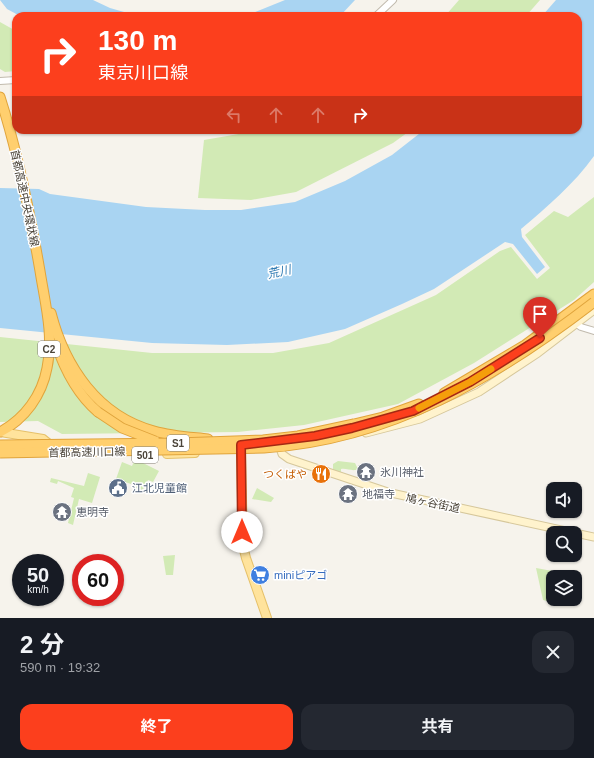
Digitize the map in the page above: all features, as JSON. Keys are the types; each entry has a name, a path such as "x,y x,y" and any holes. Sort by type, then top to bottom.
{"highway":[{"name":"首都高速中央環状線","path":"0,97 18,162 35,250 46,326 47,351 45,366 39,386 30,403 17,417 0,431"},
{"name":"首都高速中央環状線","path":"0,104 16,163 50,322 64,366 75,386 98,412 126,430 162,442 190,446 264,448"},
{"name":"首都高速川口線","path":"35,250 48,302 59,337 75,371 85,386 99,402 126,420 154,431 193,438 254,440"},
{"name":"首都高速川口線","path":"0,445 177,443 254,440 298,436 384,417 427,401 462,383 525,345 594,294"},
{"name":"首都高速川口線","path":"0,452 163,451 264,448 303,444 346,435 388,423 429,407 475,383 555,332 594,302"}],"main road":[{"path":"278,445 352,428 413,411 470,382 529,345 594,298"},
{"path":"267,618 246,558 242,537 241,448 353,436 420,419 479,392 538,353 594,310"},
{"path":"0,431 43,439 48,443 50,453 0,452"},
{"name":"鳩ヶ谷街道","path":"278,445 285,457 295,462 391,493 594,536"},
{"name":"501","path":"0,457 50,453 241,448"}],"street":[{"path":"380,12 393,0"},
{"path":"0,81 12,80"},
{"path":"569,317 577,324 594,331"}],"green space":[{"path":"459,0 540,0 530,12 448,12"},
{"path":"0,22 12,29 12,71 5,72 0,69"},
{"path":"239,134 405,134 393,143 296,192 251,200 198,198 204,140"},
{"path":"594,197 594,282 574,300 474,363 398,404 304,425 238,432 62,434 38,421 0,422 0,337 152,353 273,353 329,343 436,295 500,251 511,247 537,279 550,268 525,235 554,211 568,217"},
{"path":"135,459 159,471 153,482 148,480 144,488 140,491 133,488 134,485 116,479 122,462 132,466"},
{"path":"338,461 355,463 358,469 341,469 341,473 333,471 333,464"},
{"path":"88,473 100,477 92,503 79,499 73,525 68,523 74,498 71,497 74,488 58,481 57,484 50,482 51,478 84,486"},
{"path":"257,488 274,498 271,502 252,499"},
{"path":"175,555 173,575 166,575 163,556"},
{"path":"536,568 547,570 546,601 543,600"}],"water":[{"path":"0,0 93,0 110,8 124,12 13,12 7,9"},
{"path":"285,0 355,0 344,12 255,12"},
{"name":"荒川","path":"556,0 594,0 594,156 569,186 521,229 522,237 545,267 537,274 513,244 505,242 434,289 402,304 345,329 288,342 227,345 152,343 0,328 0,188 39,189 50,194 146,207 241,210 295,202 345,181 392,155 419,134 582,134 582,12 546,12"}],"slow traffic":[{"path":"419,408 470,382 491,369"}],"place":[{"name":"氷川神社","path":"366,472"},
{"name":"つくばや","path":"321,474"},
{"name":"江北児童館","path":"118,488"},
{"name":"地福寺","path":"348,494"},
{"name":"恵明寺","path":"62,512"},
{"name":"miniピアゴ","path":"260,575"}],"route":[{"path":"242,532 241,445 315,436 352,428 413,411 470,382 540,338"}]}
